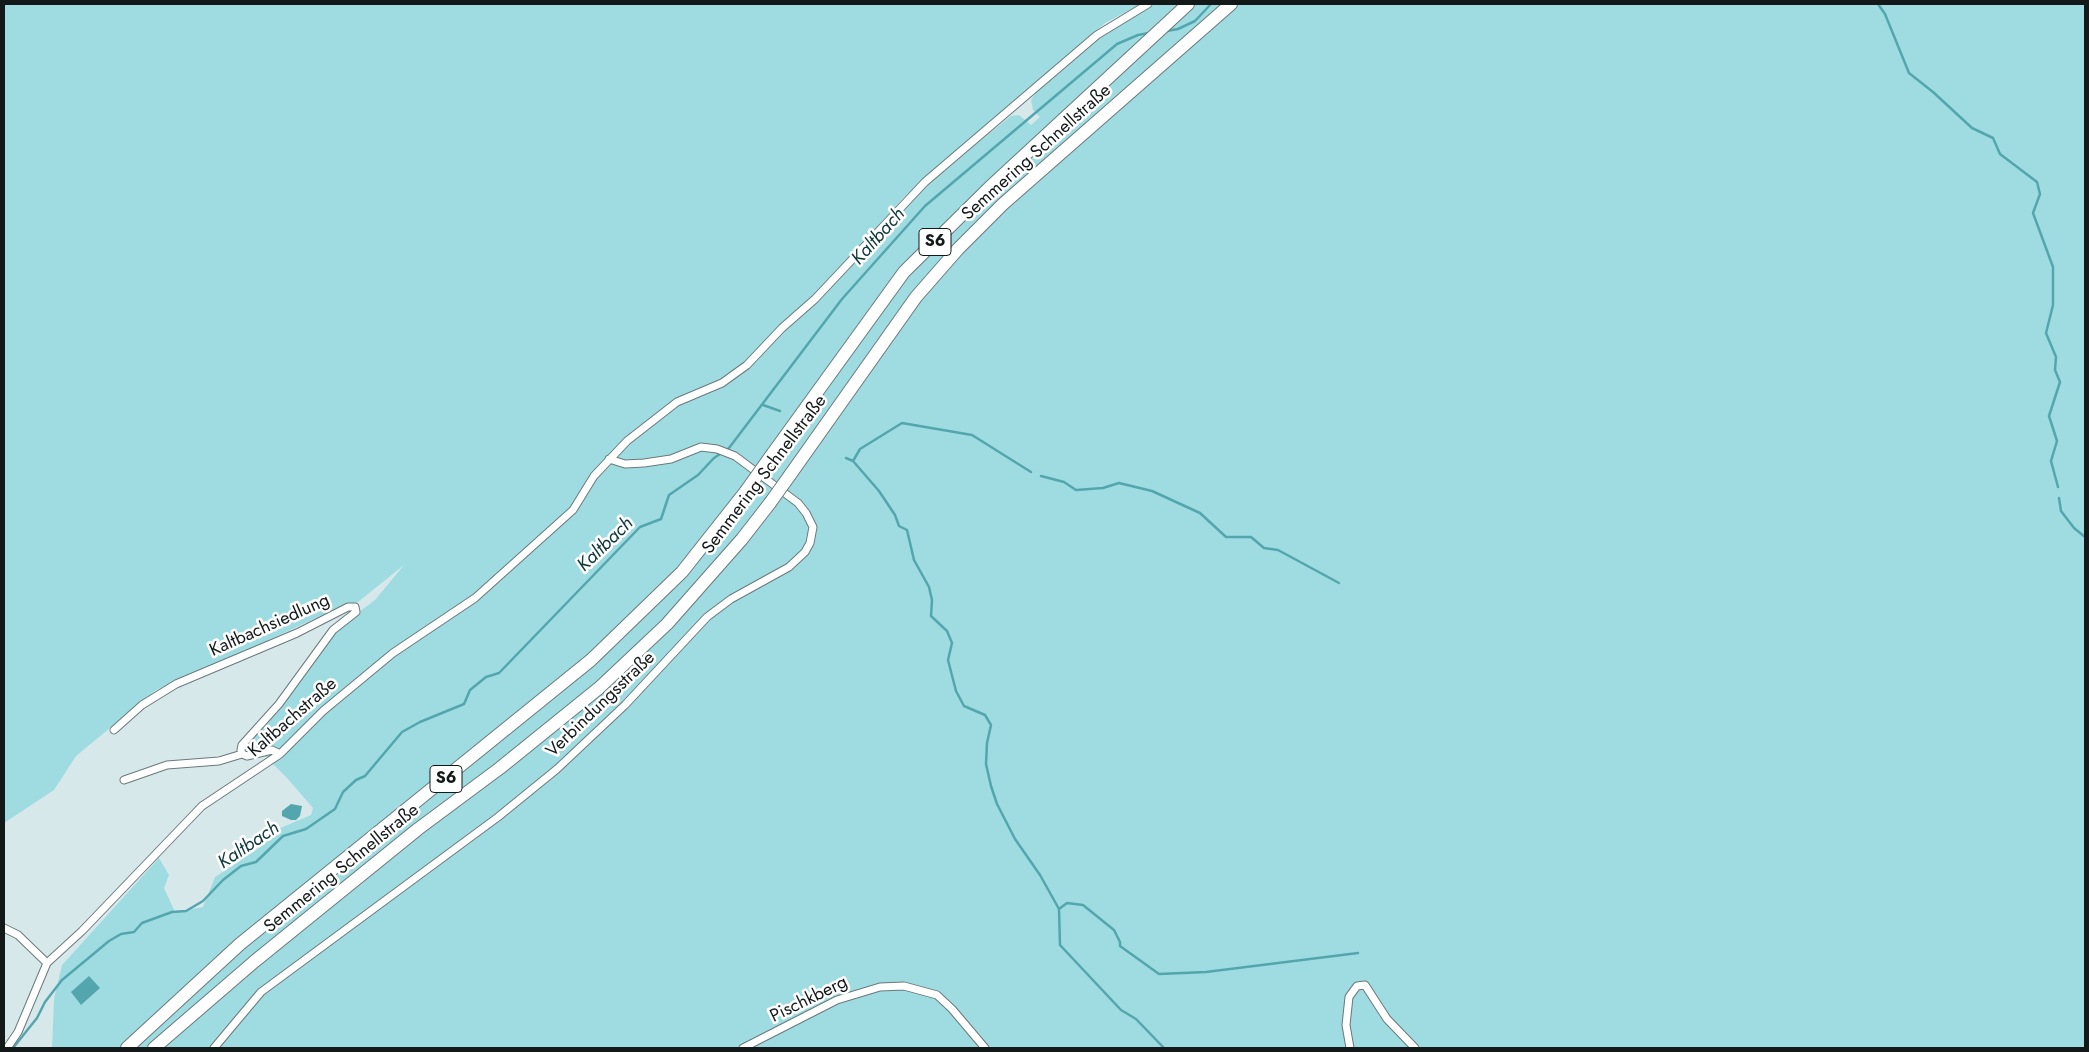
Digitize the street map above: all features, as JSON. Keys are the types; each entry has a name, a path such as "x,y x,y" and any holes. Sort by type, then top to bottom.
{"highway":[{"name":"Semmering Schnellstraße","path":"126,1048 240,944 591,660 682,572 746,491 904,272 989,188 1188,4"},
{"name":"Semmering Schnellstraße","path":"154,1048 255,961 418,829 500,768 599,688 667,624 770,503 916,297 958,249 1003,204 1231,4"}],"street":[{"name":"Kaltbachstraße","path":"7,1048 22,1023 47,963 82,931 202,806 280,754 323,711 393,652 474,598 573,510 594,476 627,441 677,402 722,383 747,365 782,328 815,299 925,182 1097,35 1148,4"},
{"name":"Verbindungsstraße","path":"214,1048 261,992 498,817 557,768 625,705 707,617 731,599 789,567 805,552 813,527 806,513 798,503 735,456 717,449 701,447 671,459 625,464 609,459"},
{"name":"Kaltbachsiedlung","path":"114,730 142,705 176,684 296,634 348,607 356,607 356,612 333,630 279,704 242,745 242,754"},
{"path":"124,780 166,765 219,761 242,754 247,756 272,750 280,754"},
{"path":"4,928 18,935 47,963"},
{"path":"1350,1048 1346,1025 1349,998 1357,986 1365,985 1387,1020 1415,1048"},
{"name":"Pischkberg","path":"743,1048 837,1000 880,987 904,986 937,995 952,1009 985,1048"}],"shaded area":[{"path":"4,4 1141,4 1105,23 904,197 815,295 732,374 740,375 791,324 821,298 913,199 952,163 1011,116 1019,115 1031,125 1040,117 1033,110 1031,100 1038,89 1108,31 1154,4 2085,4 2085,1048 52,1048 54,999 62,965 159,858 169,875 164,888 175,912 203,907 215,877 259,848 276,830 311,815 313,808 287,778 250,741 279,709 340,626 375,600 404,565 358,602 318,617 156,690 76,756 54,790 4,823","holes":["655,678 618,717 527,798 422,878 416,874 489,822 562,761"]},
{"path":"291,804 302,806 300,816 296,820 282,816 282,811"},
{"path":"89,976 100,988 81,1005 71,992"}],"waterway":[{"name":"Kaltbach","path":"1167,31 1178,29 1195,21 1211,4"},
{"path":"1878,4 1885,14 1909,73 1972,128 1993,138 2000,154 2037,182 2040,194 2033,213 2053,267 2053,305 2046,333 2056,357 2055,370 2060,382 2049,416 2057,441 2051,461 2058,487"},
{"name":"Kaltbach","path":"13,1048 37,1018 45,1002 62,980 109,941 121,934 134,932 142,923 172,912 186,911 203,901 223,880 241,866 256,862 283,836 306,829 335,809 343,792 356,780 365,776 402,732 420,722 464,704 470,690 486,677 499,673 640,527 661,519 669,495 698,475 714,458 729,448 842,299 925,206 1117,44 1138,35 1149,33"},
{"path":"763,405 780,411"},
{"path":"853,461 860,449 902,423 972,435 1031,472"},
{"path":"846,458 853,461 879,491 895,515 899,526 907,530 914,560 929,587 932,600 931,616 947,631 952,643 948,660 956,691 964,706 985,715 991,725 987,743 986,764 997,804 1015,839 1040,875 1059,909 1060,945 1121,1010 1136,1019 1164,1048"},
{"path":"1041,476 1064,482 1076,490 1103,488 1119,483 1152,491 1200,513 1226,537 1251,537 1264,548 1278,550 1339,583"},
{"path":"2059,498 2061,511 2074,528 2085,537"},
{"path":"1059,909 1067,903 1083,905 1114,930 1120,946 1159,974 1206,972 1358,953"}]}
